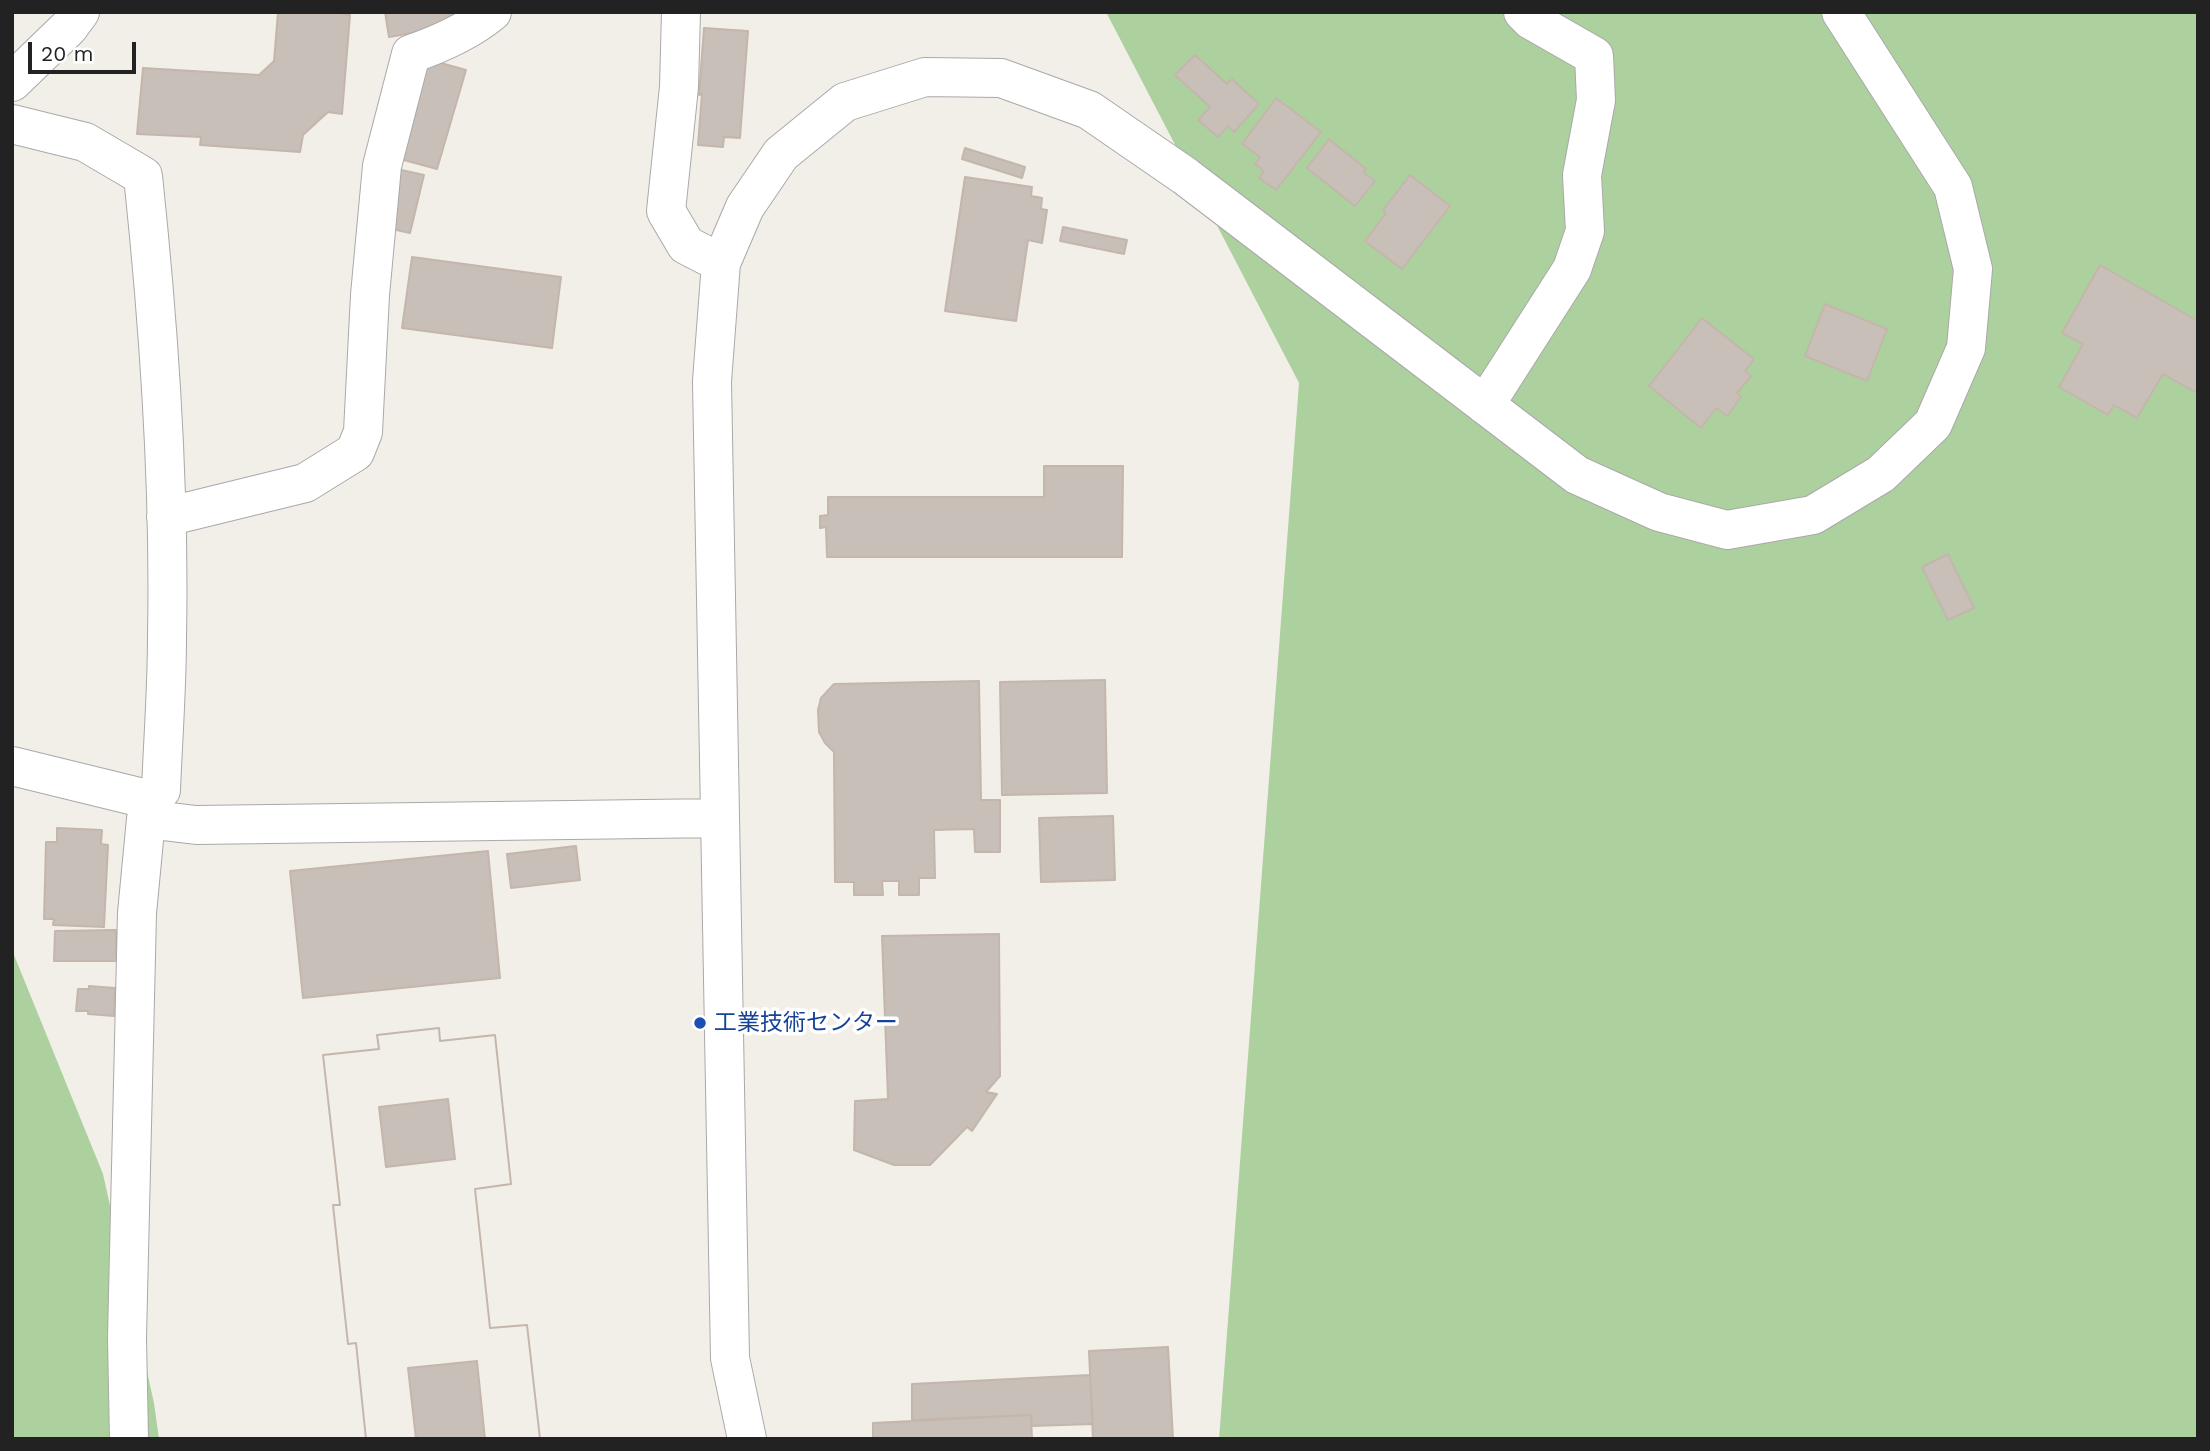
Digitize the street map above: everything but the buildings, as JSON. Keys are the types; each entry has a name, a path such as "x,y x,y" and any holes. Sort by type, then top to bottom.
{"street":[{"path":"12,82 69,27 80,12"},
{"path":"166,517 305,483 355,452 363,432 370,295 382,166 411,54 437,45 475,26 492,12"},
{"path":"681,12 679,87 666,211 686,245 721,263"},
{"path":"1485,405 1572,269 1585,231 1582,175 1595,100 1594,56 1531,20 1522,12"},
{"path":"747,1439 730,1357 712,381 721,263 745,207 781,155 845,102 925,78 1001,78 1088,110 1185,176 1577,475 1659,512 1727,530 1813,515 1881,474 1933,424 1966,348 1973,269 1953,187 1841,12"},
{"path":"12,124 85,142 143,176 154,283 166,517 167,637 161,790 148,809 137,913 127,1338 130,1439"},
{"path":"12,766 196,825 720,818"}],"green space":[{"path":"1106,12 2198,12 2198,1439 1219,1439 1299,383"},
{"path":"12,950 103,1174 154,1403 159,1439 12,1439"}],"place":[{"name":"工業技術センター","path":"700,1023"}]}
